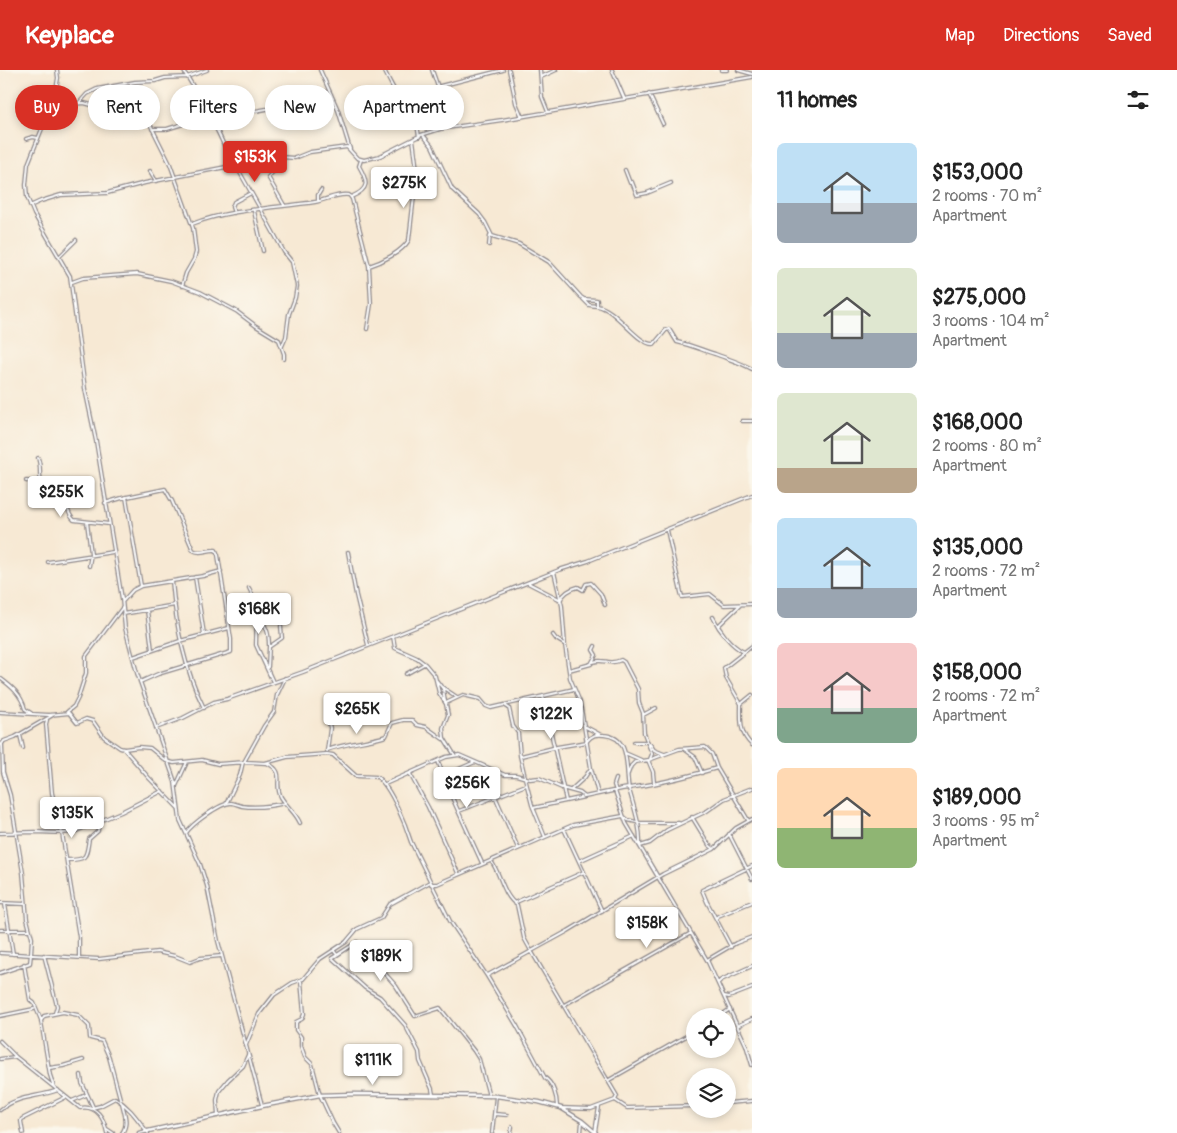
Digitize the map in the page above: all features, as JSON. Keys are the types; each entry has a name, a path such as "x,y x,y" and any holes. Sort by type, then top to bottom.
{"street":[{"path":"57,70 57,85"},
{"path":"183,70 192,85"},
{"path":"79,102 90,92 105,87 165,78 187,77 207,70"},
{"path":"320,70 327,85"},
{"path":"384,70 392,85"},
{"path":"432,70 437,85"},
{"path":"446,85 503,70"},
{"path":"509,70 516,103 522,117"},
{"path":"540,70 544,105 542,113"},
{"path":"541,77 556,70"},
{"path":"612,70 624,98"},
{"path":"721,70 727,70"},
{"path":"738,70 752,76"},
{"path":"361,160 380,156 423,135 440,129 522,117 752,76"},
{"path":"649,94 663,124"},
{"path":"334,101 350,149"},
{"path":"79,102 88,104"},
{"path":"544,105 548,112"},
{"path":"41,130 27,171 26,185 30,206 69,273 85,389 96,441 122,602 124,628 140,682 176,786 180,820 200,864 207,886 221,956 262,1106"},
{"path":"152,130 167,159 192,224 196,253 182,286"},
{"path":"217,130 230,160 284,252 292,262 297,286 289,314 286,337 282,346"},
{"path":"418,130 419,137"},
{"path":"423,135 432,146 452,189 485,222 490,234 489,245"},
{"path":"26,139 38,138"},
{"path":"369,266 387,259 409,240 417,170 413,140"},
{"path":"30,206 40,200 61,195 107,193 228,167 274,159 295,158 310,152 344,147 350,149 361,160"},
{"path":"274,159 274,171 268,177 284,205"},
{"path":"228,167 230,160"},
{"path":"192,224 234,213 318,201 340,194 351,197 361,193 365,187 364,176 359,166 361,160"},
{"path":"625,170 630,183 632,182 635,187 637,195 647,193 671,182"},
{"path":"150,171 156,181"},
{"path":"318,201 318,195 321,190"},
{"path":"234,213 232,207 234,202 251,193"},
{"path":"351,197 369,266 371,304 367,329"},
{"path":"254,211 263,251"},
{"path":"490,234 495,238 519,244 550,262 583,299 589,304 604,308 614,315 647,344 654,344 669,329 677,342 708,350 714,354 742,363 752,369"},
{"path":"60,256 76,240"},
{"path":"71,283 84,278 138,274 171,281 200,292 230,307 279,340 284,359"},
{"path":"583,299 596,300 596,306"},
{"path":"742,421 752,421"},
{"path":"38,458 41,467 39,475 42,485"},
{"path":"26,481 34,481 50,492 62,494 69,514 74,520 108,524"},
{"path":"105,503 165,489 172,501 191,548 196,552 216,550 221,571 232,650 229,654 140,682"},
{"path":"156,728 214,702 228,699 311,669 752,495"},
{"path":"126,497 141,586"},
{"path":"87,522 91,554 89,566"},
{"path":"666,530 682,597 710,594 717,598 722,605 752,604"},
{"path":"48,562 113,552"},
{"path":"348,552 368,645"},
{"path":"122,602 141,586 221,571"},
{"path":"554,572 563,611 569,670 580,702 591,767 598,794"},
{"path":"196,577 204,634"},
{"path":"172,581 180,641 186,666 204,708"},
{"path":"528,583 560,600"},
{"path":"560,600 570,590 578,587 582,590 586,584 591,583 601,594 605,605"},
{"path":"249,588 257,604 256,645 273,682"},
{"path":"123,614 175,604"},
{"path":"718,627 742,604"},
{"path":"0,712 54,714 67,712 74,706 78,698 86,672 86,656 122,608"},
{"path":"147,609 152,650"},
{"path":"713,617 718,627 737,648 744,652"},
{"path":"257,618 262,621 267,630 269,647 268,670"},
{"path":"269,647 282,638 282,626"},
{"path":"132,657 180,641 229,628"},
{"path":"553,635 565,645"},
{"path":"393,636 395,648 417,658 425,664 442,687 457,697"},
{"path":"593,662 596,656 593,650 594,646"},
{"path":"752,646 726,666 724,672 741,704 741,729 752,745"},
{"path":"569,670 600,660 611,663 623,660 638,689 638,703 643,715 644,733 652,754 649,760 654,772 654,783"},
{"path":"406,674 425,664"},
{"path":"0,678 15,690 22,700 24,709 33,714"},
{"path":"225,804 240,775 243,762 274,712 277,695 285,678"},
{"path":"437,681 439,692 445,702"},
{"path":"442,687 448,715 443,728 444,741"},
{"path":"445,702 463,695 480,699 488,708 574,688"},
{"path":"741,704 752,695"},
{"path":"543,696 566,801"},
{"path":"746,700 752,700"},
{"path":"504,705 509,708 513,726 518,733 520,756 526,785 545,837"},
{"path":"643,715 656,708"},
{"path":"67,712 72,714 77,723 88,719 93,721 107,740 124,749 178,808"},
{"path":"0,973 30,962 32,938 10,795 1,759 2,742 48,719 54,714"},
{"path":"48,719 46,724 52,793 62,833 76,918 79,956"},
{"path":"326,754 330,728 328,719"},
{"path":"327,750 339,746 363,743 386,736 392,723 412,720 417,725 426,727 444,741 454,754"},
{"path":"584,726 599,734 618,738 625,753 629,789 639,823 640,846"},
{"path":"20,734 23,748"},
{"path":"520,756 587,742 593,736 599,734"},
{"path":"634,742 648,742"},
{"path":"648,742 654,750 664,754"},
{"path":"628,774 633,764 664,754 701,747 708,749 748,821"},
{"path":"124,749 150,748 166,761 174,763 202,760 223,764 243,762 267,763 287,757 326,754 333,755 356,776 375,776 385,784 453,926 487,976 545,1078 549,1080 557,1106"},
{"path":"684,749 696,757 702,772"},
{"path":"625,753 642,761"},
{"path":"385,784 454,754 506,774 526,778 540,778 562,788 580,793 584,797"},
{"path":"438,761 482,863"},
{"path":"176,786 187,762"},
{"path":"444,776 476,762"},
{"path":"267,763 278,772 278,790 300,823"},
{"path":"571,790 585,777 591,767"},
{"path":"533,808 629,789 717,768"},
{"path":"410,774 428,806 459,874"},
{"path":"616,779 614,786 622,816 707,960 730,1008"},
{"path":"458,811 526,785"},
{"path":"640,846 650,843 667,830 752,788"},
{"path":"0,834 74,832 162,791"},
{"path":"495,796 518,848"},
{"path":"186,833 201,819 225,804 272,806 285,803"},
{"path":"246,1044 260,1012 274,995 290,984 301,981 326,954 346,942 358,929 381,918 390,904 431,883 437,884 482,863 583,822 622,816 639,823 682,823"},
{"path":"692,817 709,846 714,848"},
{"path":"487,976 532,952 658,877 714,848 736,828 752,819"},
{"path":"66,860 85,856 88,852 89,839 98,831 99,821"},
{"path":"564,830 602,911"},
{"path":"729,834 752,879"},
{"path":"579,861 634,836"},
{"path":"490,860 518,908 524,938 609,1080 617,1096 615,1100"},
{"path":"731,947 702,890 752,866"},
{"path":"514,903 584,872"},
{"path":"716,918 752,902"},
{"path":"0,903 26,904"},
{"path":"5,904 13,954"},
{"path":"0,930 30,930"},
{"path":"564,1005 691,933"},
{"path":"707,960 752,936"},
{"path":"332,958 357,942 396,986 415,1016 440,1008 474,1051 489,1096"},
{"path":"333,950 338,955"},
{"path":"0,953 79,956 99,959 157,952 190,962 200,958 221,956"},
{"path":"326,954 365,988 380,996 405,1025 419,1052 420,1061 432,1089 432,1095"},
{"path":"44,956 57,1006 55,1013"},
{"path":"24,964 30,1000 33,1002 41,1021 54,1087"},
{"path":"718,983 720,980 752,966"},
{"path":"301,981 304,1014 302,1019 296,1021 296,1028 301,1046 314,1069 320,1095 332,1123 339,1133"},
{"path":"724,996 728,997 752,989"},
{"path":"0,1016 36,1009"},
{"path":"41,1021 43,1017 55,1013 63,1012 78,1016 89,1026 90,1038 102,1041 109,1057 125,1113 126,1125 122,1133"},
{"path":"752,1019 737,1026 752,1065"},
{"path":"609,1080 686,1036"},
{"path":"0,1041 16,1057 80,1108 103,1106 113,1098 135,1114 148,1132"},
{"path":"748,1051 752,1050"},
{"path":"218,1116 217,1100 219,1091 243,1066 249,1054"},
{"path":"0,1059 16,1057"},
{"path":"49,1068 83,1060"},
{"path":"82,1075 82,1082 92,1108 97,1112 107,1133"},
{"path":"0,1110 17,1099 58,1090"},
{"path":"72,1101 87,1095"},
{"path":"138,1133 320,1095 432,1095 496,1096 557,1106 582,1121 596,1133"},
{"path":"492,1133 496,1096"},
{"path":"23,1133 20,1121 22,1119 66,1097"},
{"path":"561,1108 587,1109 615,1100"},
{"path":"615,1100 627,1108 686,1106"},
{"path":"736,1102 752,1101"},
{"path":"596,1133 599,1106"},
{"path":"495,1114 507,1115"},
{"path":"581,1133 582,1121"},
{"path":"511,1133 512,1127"},
{"path":"106,1128 113,1133"}]}
